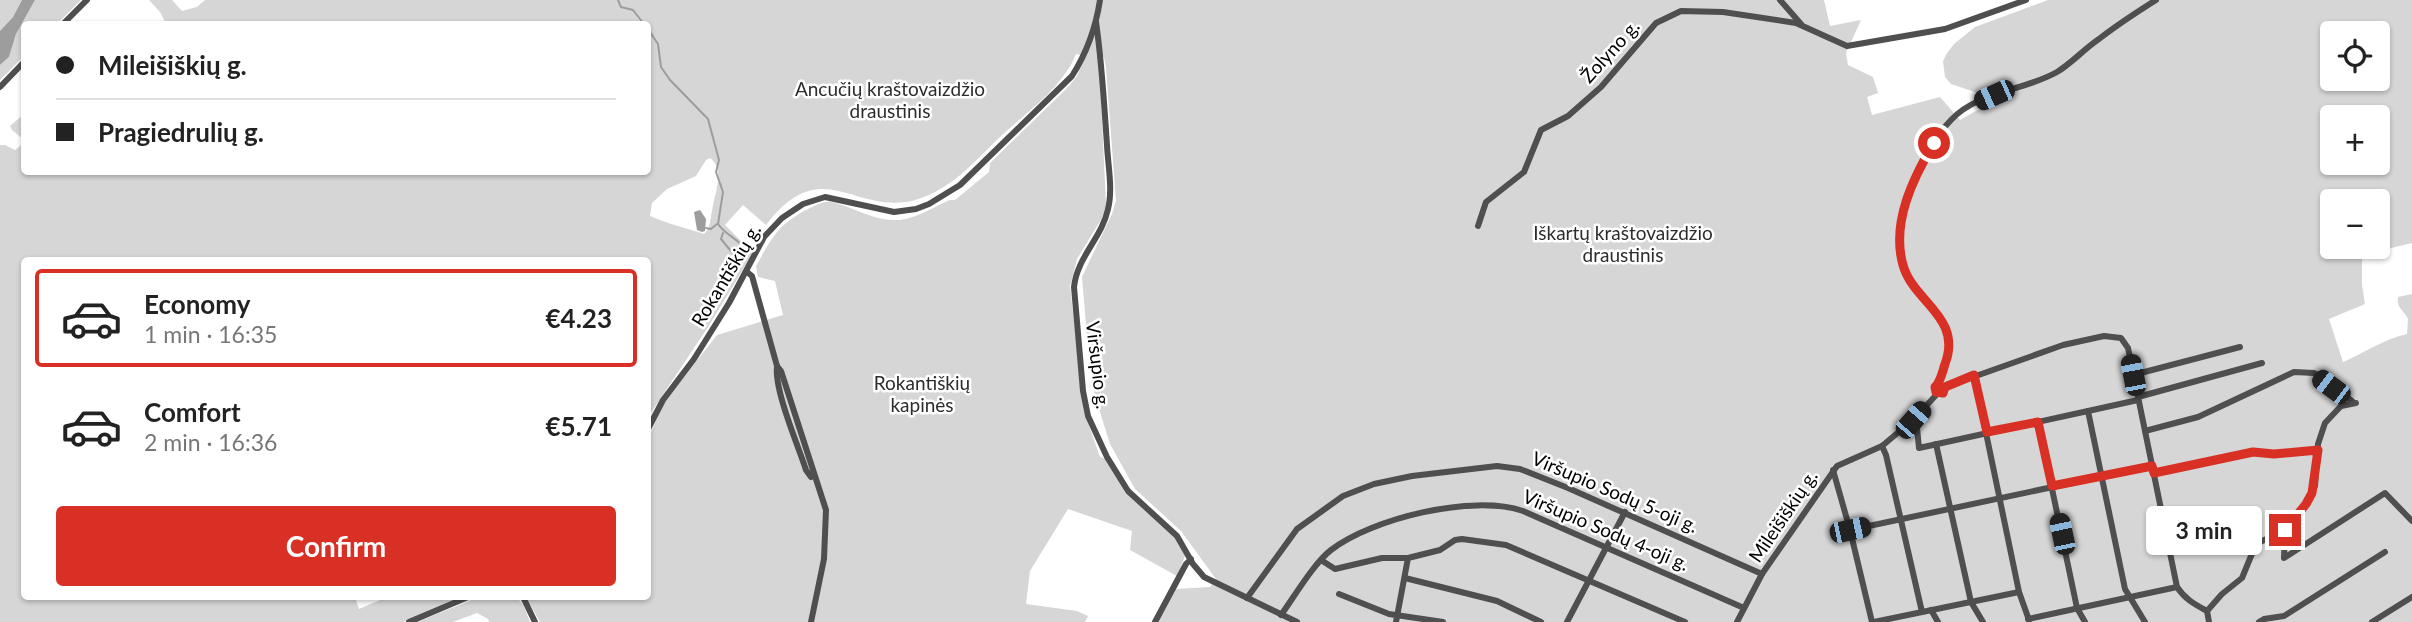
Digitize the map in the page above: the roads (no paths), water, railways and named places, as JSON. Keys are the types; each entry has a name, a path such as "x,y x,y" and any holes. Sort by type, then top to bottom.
{"street":[{"path":"66,21 87,0"},
{"name":"Rokantiškių g.","path":"651,423 663,400 694,359 769,230 803,204 825,197 882,211 907,211 950,193 1066,84 1078,67 1096,22 1100,0"},
{"path":"1780,0 1801,25"},
{"name":"Žolyno g.","path":"1478,226 1486,202 1524,172 1541,130 1568,116 1601,87 1656,23 1681,11 1723,12 1801,25 1847,46 1945,29 2026,0"},
{"path":"2156,0 2045,79 1994,95 1959,113 1943,130 1925,158 1902,214 1902,257 1907,275 1938,314 1947,332 1949,351 1943,385 2038,356 2063,345 2112,335 2121,338 2128,348 2177,587 2182,595 2207,611 2209,622"},
{"name":"Viršupio g.","path":"1096,22 1103,67 1110,194 1106,215 1075,276 1083,391 1094,432 1133,497 1177,536 1200,573 1209,581 1297,622"},
{"path":"0,87 21,65"},
{"path":"747,272 755,284 777,366 781,371 826,510 825,549 811,622"},
{"path":"2133,375 2240,347"},
{"path":"1913,420 1917,428 1917,447 1936,444 2088,411 2262,363"},
{"path":"2145,430 2197,417 2294,372 2314,373 2345,398 2356,403 2341,406 2328,418 2319,438 2312,493 2306,504 2285,530 2256,544 2242,578 2207,611"},
{"path":"1974,375 2019,592 2029,621 2077,607 2177,587"},
{"name":"Mileišiškių g.","path":"1739,619 1762,574 1833,470 1840,464 1882,446 1913,420 1938,393 1935,387 1943,385"},
{"path":"2088,411 2125,589 2145,622"},
{"path":"2038,422 2077,607 2085,622"},
{"path":"1936,444 1971,602 1983,622"},
{"path":"1882,446 1922,612"},
{"path":"1850,530 2102,475 2253,452 2274,454 2318,450"},
{"name":"Viršupio Sodų 5-oji g.","path":"1247,598 1297,529 1343,496 1400,478 1433,472 1508,466 1625,512 1762,574"},
{"path":"1833,470 1873,622 1907,619 1922,612 2019,592"},
{"path":"2285,530 2284,558 2385,492 2412,521"},
{"name":"Viršupio Sodų 4-oji g.","path":"1281,615 1321,560 1334,548 1377,524 1477,504 1513,508 1744,608"},
{"path":"1567,622 1625,512"},
{"path":"1321,560 1335,569 1382,558 1408,558 1440,551 1457,540 1496,542 1685,622"},
{"path":"2259,622 2284,616 2385,552"},
{"path":"1397,619 1408,558"},
{"path":"1155,622 1191,559"},
{"path":"1405,578 1497,601 1541,622"},
{"path":"1339,594 1397,619 1443,622"},
{"path":"2372,622 2412,597"},
{"path":"409,622 461,600"},
{"path":"524,600 535,622"},
{"path":"1931,610 1938,622"},
{"path":"1739,619 1750,622"}],"waterway":[{"path":"618,0 621,7 633,10 642,21"},
{"path":"651,34 658,44 661,67 708,119 719,160 716,172 723,192 718,224 747,252"},
{"path":"706,228 711,229 717,224"},
{"path":"723,233 721,239 739,261"}],"park label":[{"name":"Ancučių kraštovaizdžio draustinis","path":"890,100"},
{"name":"Iškartų kraštovaizdžio draustinis","path":"1623,244"},
{"name":"Rokantiškių kapinės","path":"922,394"}]}
